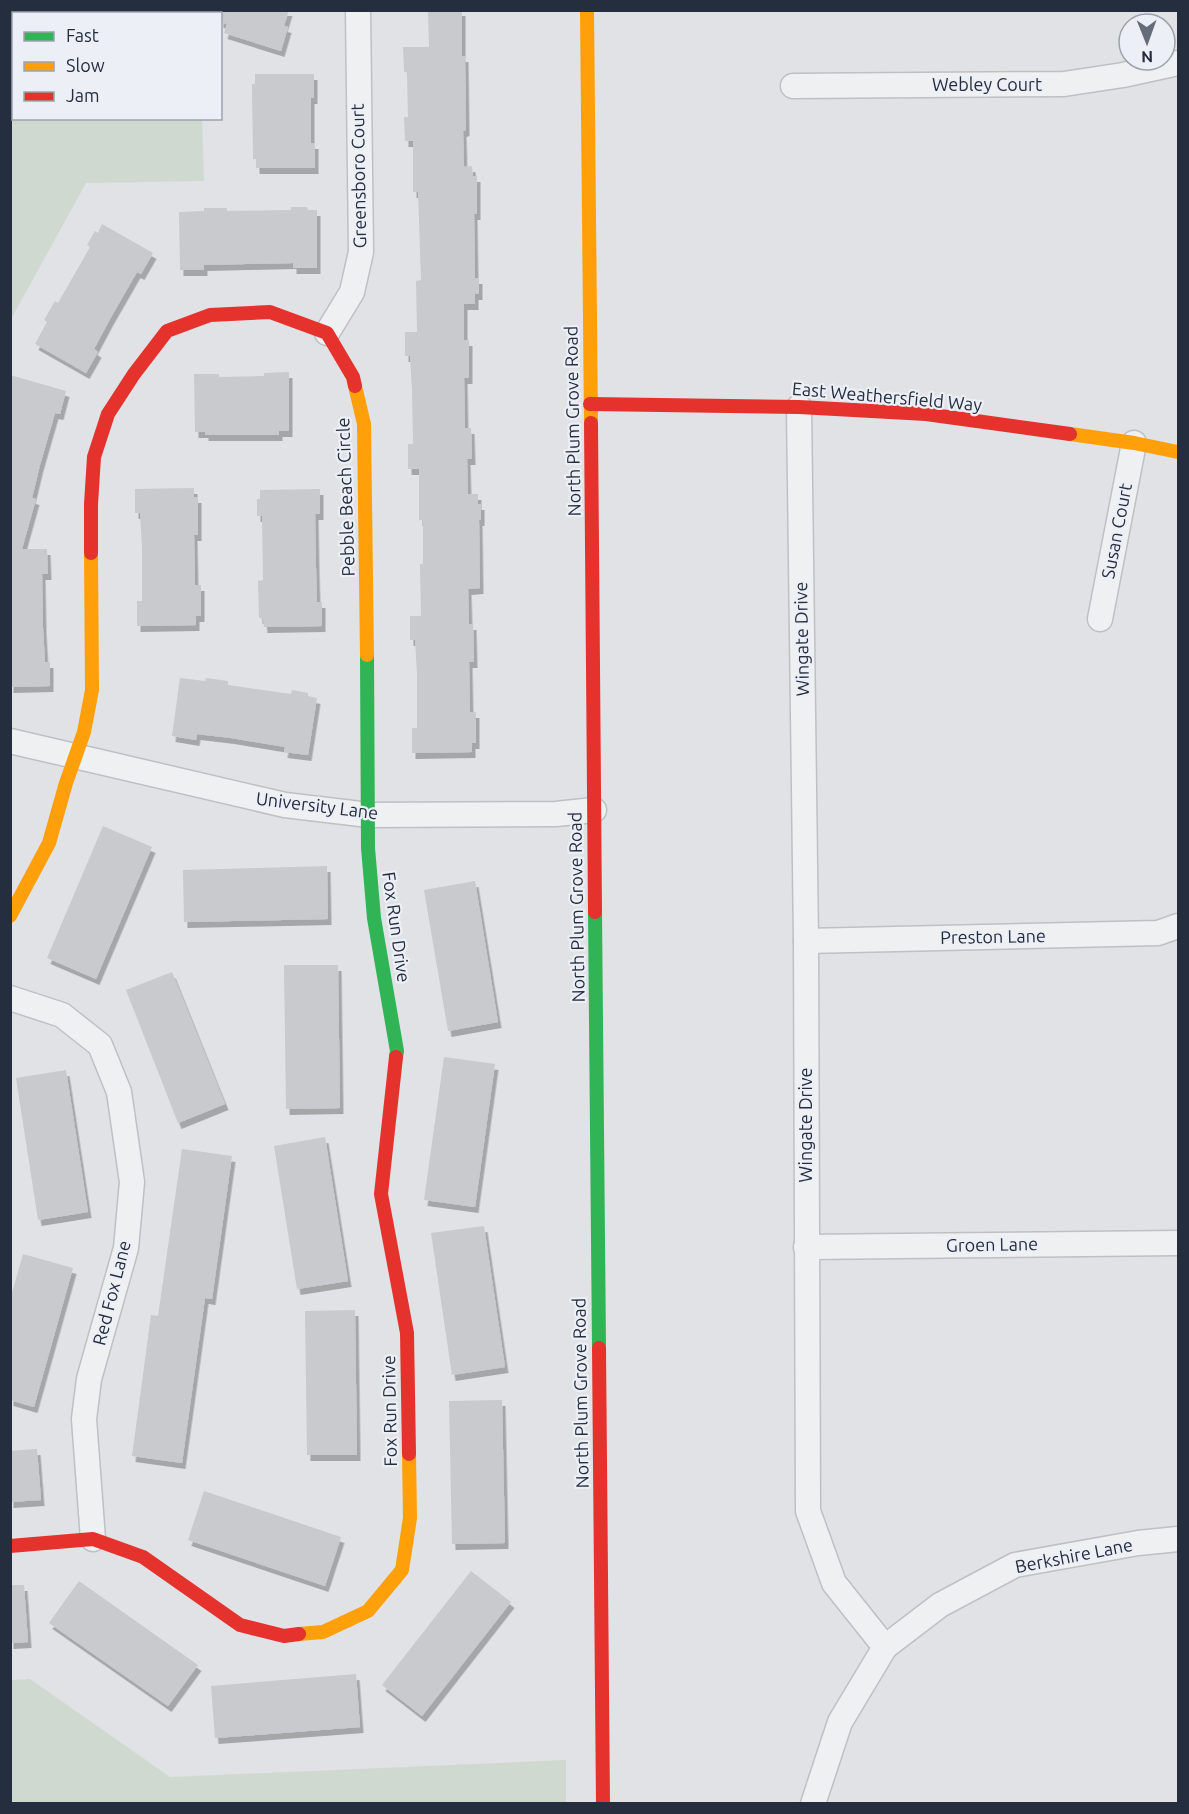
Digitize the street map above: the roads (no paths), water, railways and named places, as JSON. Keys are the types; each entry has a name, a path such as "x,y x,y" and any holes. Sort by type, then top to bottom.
{"street":[{"name":"Greensboro Court","path":"327,333 352,292 361,252 358,10"},
{"name":"North Plum Grove Road","path":"587,10 603,1803"},
{"name":"Webley Court","path":"793,86 1064,84 1124,75 1179,63"},
{"path":"10,916 49,843 66,783 84,732 92,690 91,504 94,457 108,414 134,374 167,331 210,315 270,312 327,333"},
{"name":"Pebble Beach Circle","path":"327,333 354,377 364,423 369,815"},
{"name":"East Weathersfield Way","path":"590,404 799,407 926,414 1134,443 1179,452"},
{"name":"Wingate Drive","path":"799,407 806,941 808,1511 834,1583 885,1647"},
{"name":"Susan Court","path":"1100,619 1134,443"},
{"name":"University Lane","path":"10,741 285,806 369,815 556,814 594,810"},
{"name":"Fox Run Drive","path":"10,1546 93,1539 143,1557 240,1625 284,1636 322,1632 368,1611 402,1570 410,1518 407,1333 381,1194 398,1051 374,918 368,848 369,815"},
{"name":"Preston Lane","path":"806,941 1158,933 1179,926"},
{"name":"Red Fox Lane","path":"10,998 62,1014 100,1045 119,1092 132,1182 126,1248 89,1379 84,1419 93,1539"},
{"name":"Groen Lane","path":"806,1247 1179,1243"},
{"name":"Berkshire Lane","path":"885,1647 940,1605 1015,1565 1138,1543 1179,1539"},
{"path":"813,1803 840,1722 885,1647"}]}
